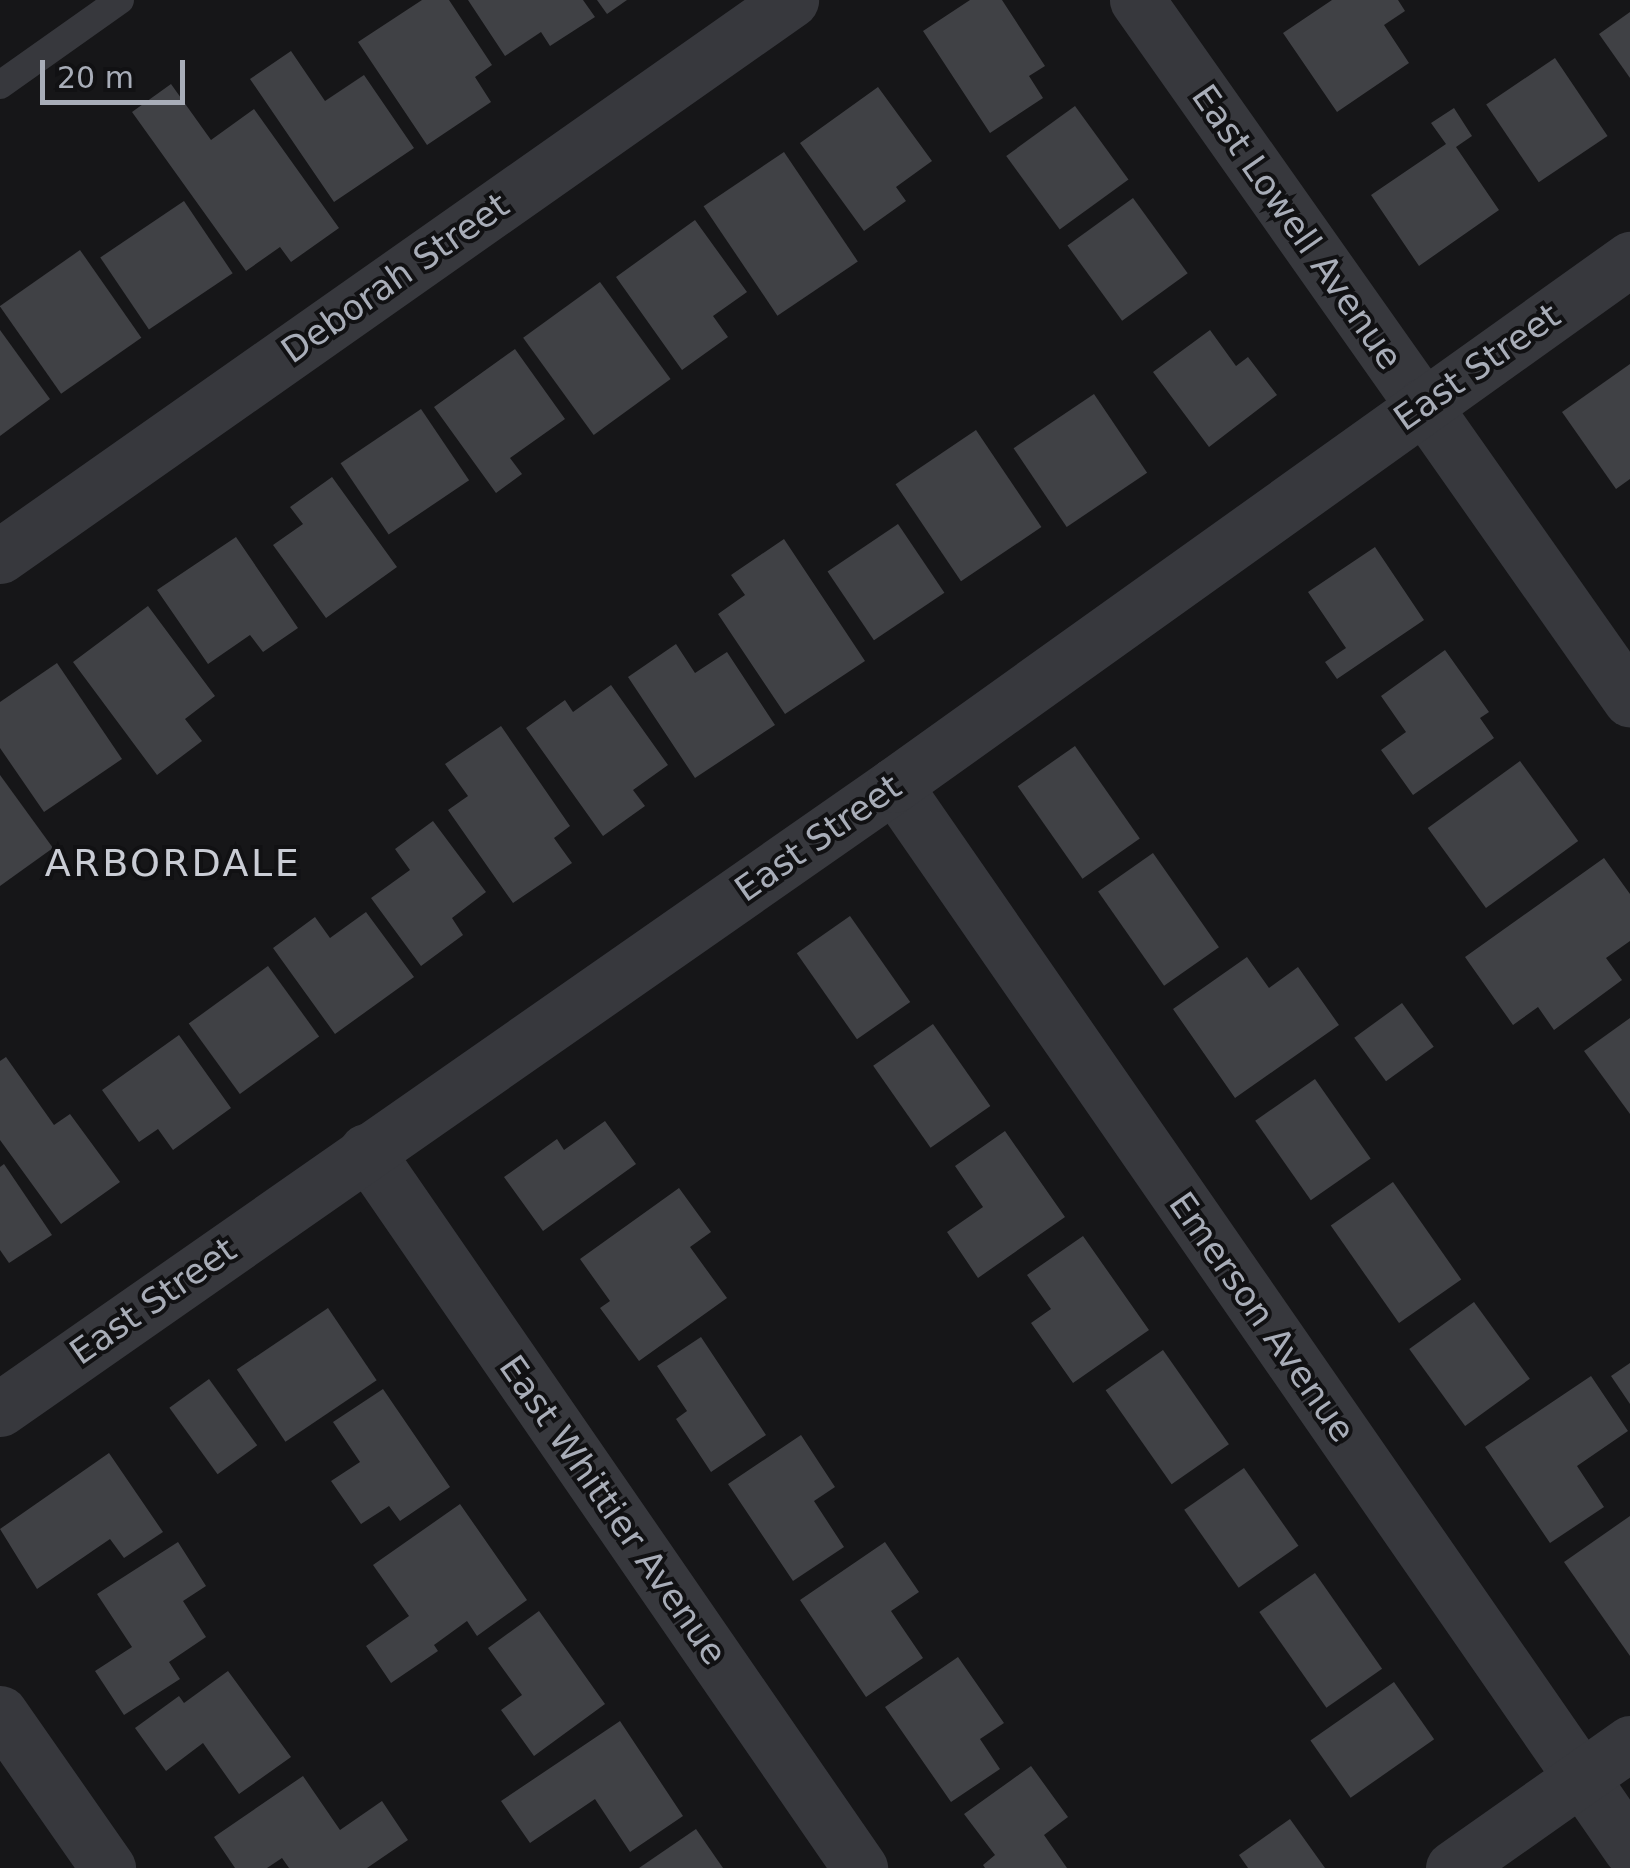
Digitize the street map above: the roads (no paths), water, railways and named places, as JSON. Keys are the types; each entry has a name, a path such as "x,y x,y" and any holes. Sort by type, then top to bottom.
{"street":[{"name":"Deborah Street","path":"0,556 791,0"},
{"name":"East Lowell Avenue","path":"1137,0 1630,699"},
{"name":"East Street","path":"0,1409 894,785 1630,259"},
{"name":"Emerson Avenue","path":"894,785 1630,1848"},
{"name":"East Whittier Avenue","path":"366,1151 860,1868"},
{"path":"0,1713 108,1868"},
{"path":"1453,1868 1630,1744"}],"lane":[{"path":"0,86 120,0"}],"district":[{"name":"ARBORDALE","path":"173,864"}]}
